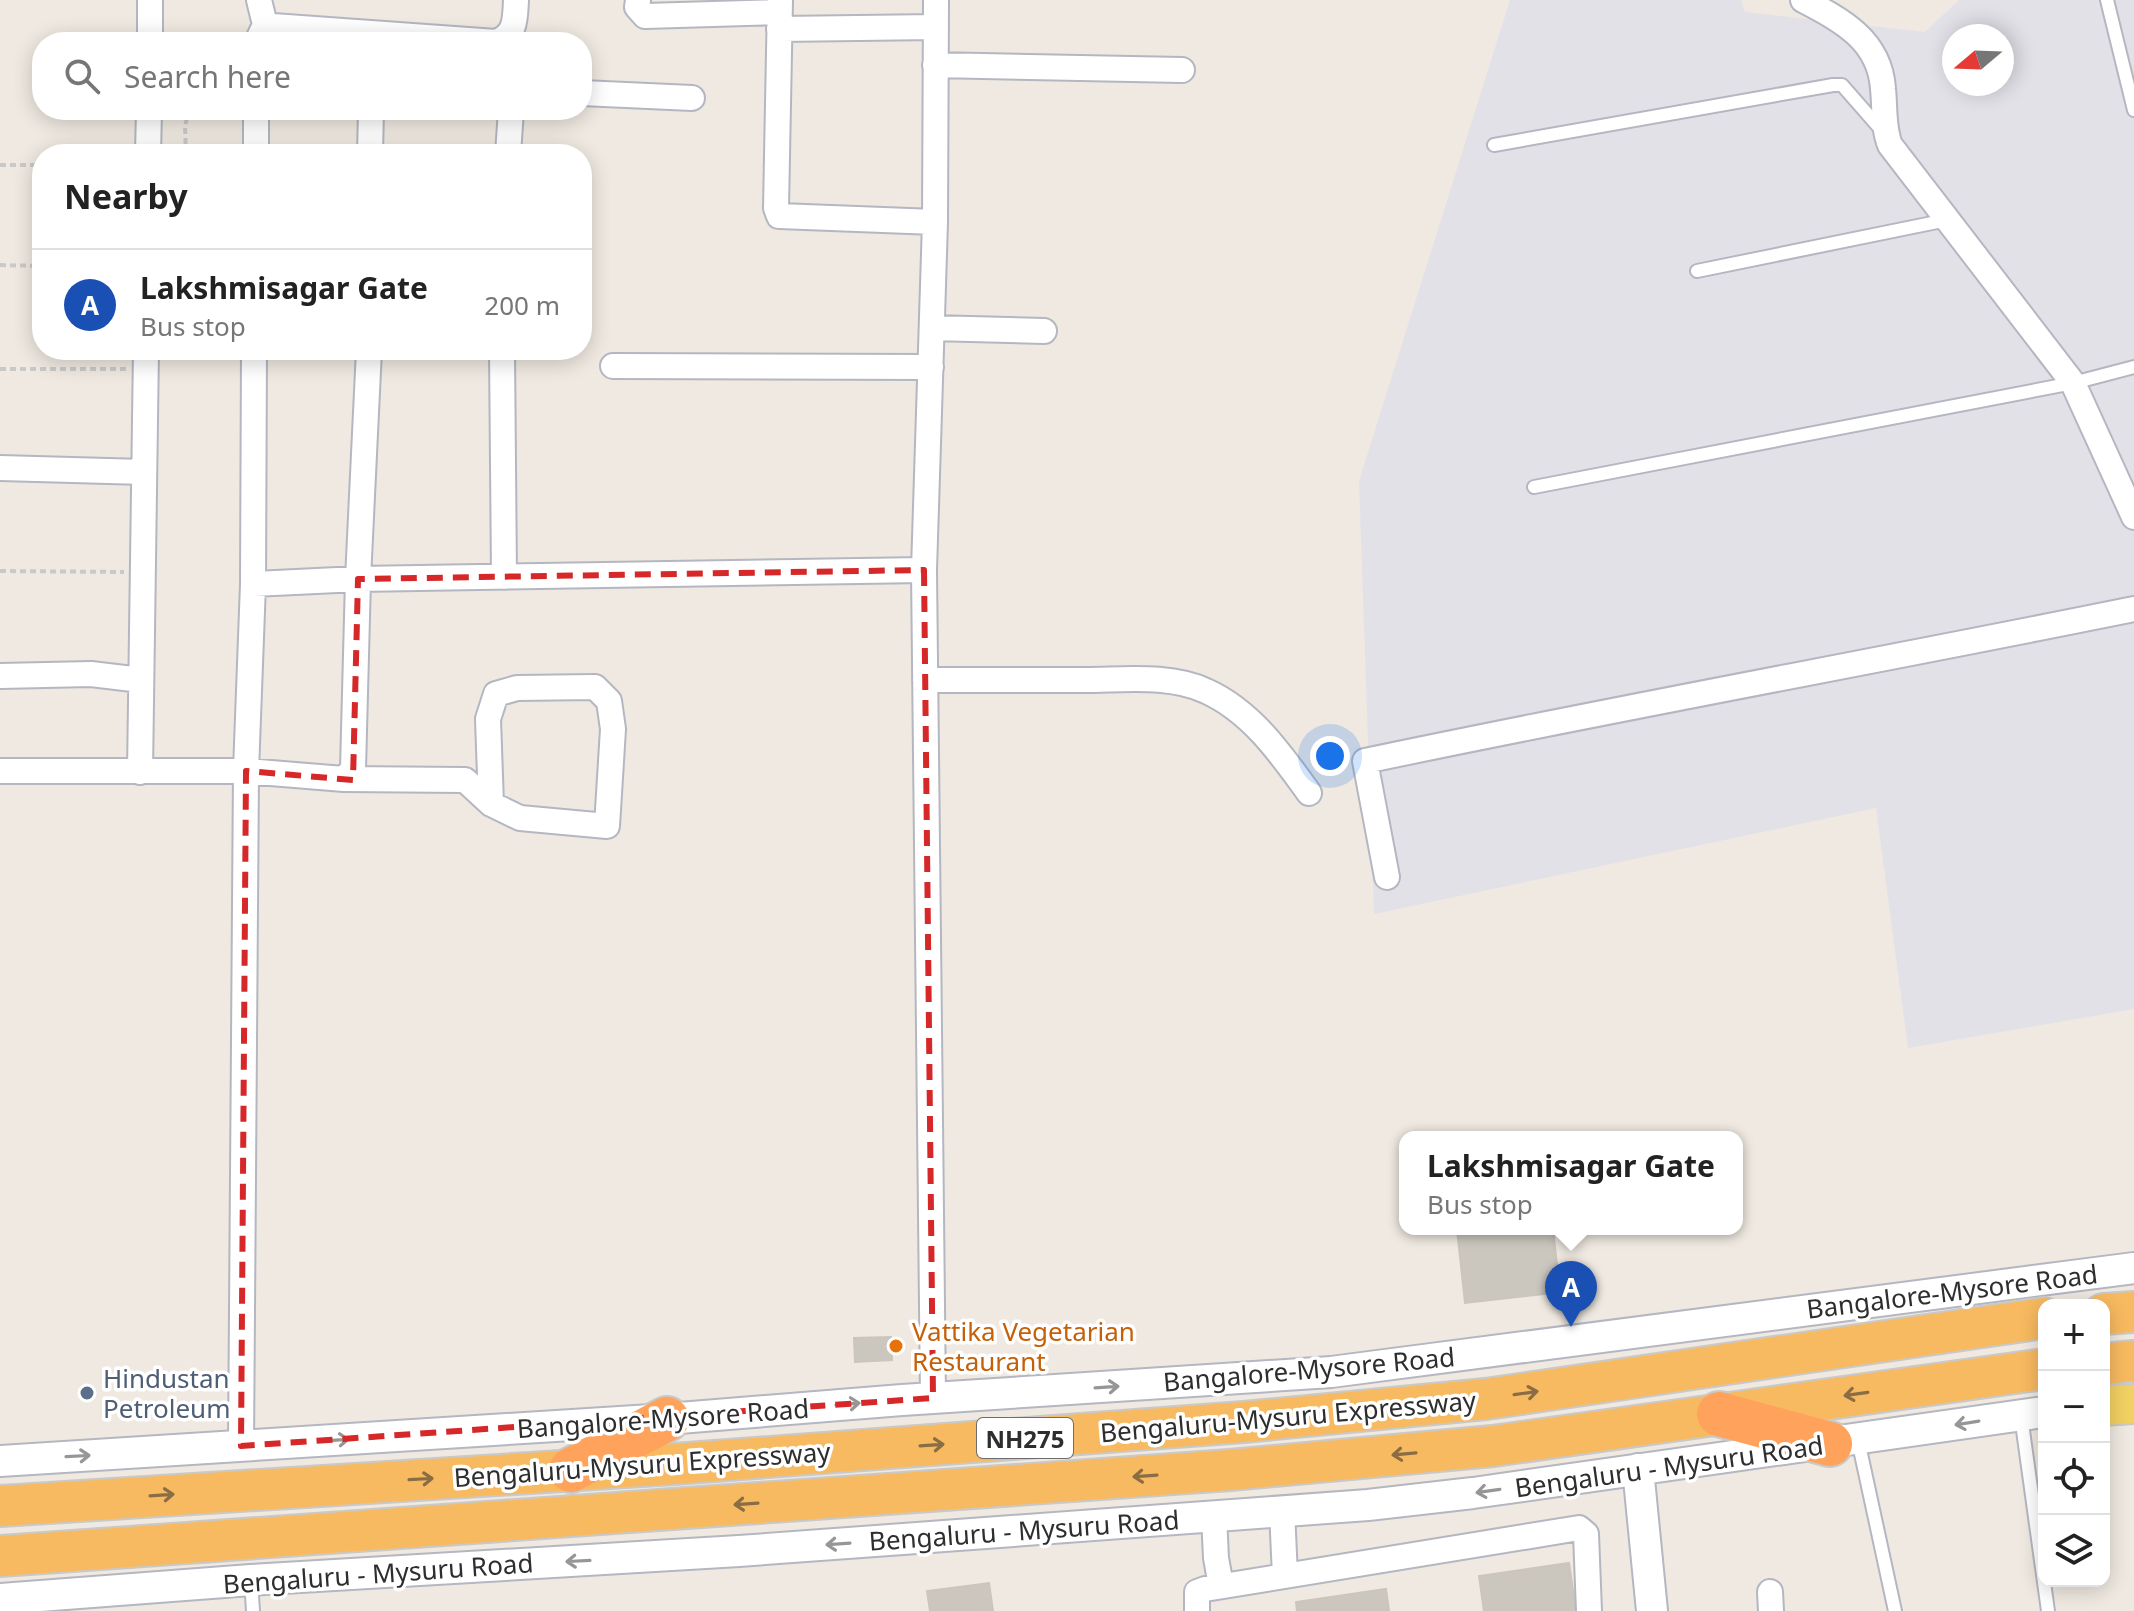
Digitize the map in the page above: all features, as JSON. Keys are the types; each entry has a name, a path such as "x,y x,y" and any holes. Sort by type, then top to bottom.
{"highway":[{"path":"2110,1314 2134,1312"},
{"name":"Bengaluru-Mysuru Expressway","path":"0,1506 571,1470 1244,1422 1486,1399 2038,1319"},
{"path":"2110,1363 2134,1361"},
{"name":"Bengaluru-Mysuru Expressway","path":"0,1556 1230,1470 1493,1446 2038,1370"},
{"path":"1719,1414 1844,1442"},
{"path":"571,1470 667,1419"}],"main road":[{"path":"2110,1406 2134,1404"}],"street":[{"path":"150,0 150,32"},
{"path":"259,0 261,32"},
{"path":"512,32 516,0"},
{"path":"638,0 637,7 645,16 779,14 936,27"},
{"path":"933,1398 924,570 935,222 936,0"},
{"path":"1803,0 1857,31 1874,56 1883,80 1886,136 1890,145 2073,383 2134,517"},
{"path":"779,14 776,208 779,216 935,222"},
{"path":"265,32 273,26 322,32"},
{"path":"935,65 1182,70"},
{"path":"592,93 692,98"},
{"path":"148,144 149,120"},
{"path":"256,120 256,144"},
{"path":"370,144 371,120"},
{"path":"509,144 510,120"},
{"path":"932,328 1044,331"},
{"path":"140,772 146,360"},
{"path":"241,1446 246,771 253,584 254,360"},
{"path":"344,779 353,769 369,360"},
{"path":"502,360 504,577"},
{"path":"613,366 931,367"},
{"path":"0,468 144,472"},
{"path":"253,584 358,579 924,570"},
{"path":"1387,877 1365,761 2134,609"},
{"path":"0,676 91,674 141,680"},
{"path":"925,680 1141,680 1178,683 1206,691 1263,732 1309,793"},
{"path":"0,771 246,771 344,779 465,780 491,804 520,818 607,826 613,729 609,701 595,687 517,688 496,694 488,719 491,804"},
{"name":"Bangalore-Mysore Road","path":"0,1461 667,1419 1331,1372 1968,1287 2134,1268"},
{"name":"Bengaluru - Mysuru Road","path":"0,1599 251,1580 739,1551 1282,1511 1473,1493 2032,1414"},
{"path":"1638,1469 1652,1611"},
{"path":"1282,1511 1285,1576"},
{"path":"1214,1516 1221,1586"},
{"path":"1197,1611 1197,1592 1221,1586 1579,1528 1586,1534 1589,1611"}],"lane":[{"path":"2107,0 2134,110"},
{"path":"1494,145 1833,85 1842,85 1886,136"},
{"path":"1697,271 1947,220"},
{"path":"1534,487 2073,383 2134,367"},
{"path":"2032,1414 2048,1611"},
{"path":"1844,1442 1895,1611"},
{"path":"251,1580 253,1611"}],"path":[{"path":"186,120 186,144"},
{"path":"0,165 32,165"},
{"path":"0,265 32,266"},
{"path":"0,369 131,360"},
{"path":"0,571 142,572"}],"highlighted area":[{"path":"924,570 933,1398 241,1446 246,771 353,780 358,579"}],"shaded area":[{"path":"1510,0 1741,0 1745,12 1925,32 1959,0 2134,0 2134,1009 1908,1048 1876,808 1374,914 1359,481"}],"building":[{"path":"1458,1235 1554,1235 1560,1292 1465,1303"},
{"path":"891,1337 892,1360 855,1362 854,1338"},
{"path":"1569,1563 1576,1611 1484,1611 1479,1576"},
{"path":"989,1583 993,1611 930,1611 927,1591"},
{"path":"1386,1589 1389,1611 1297,1611 1296,1602"}],"place":[{"name":"Lakshmisagar Gate","path":"1571,1327"},
{"name":"Vattika Vegetarian Restaurant","path":"896,1346"},
{"name":"Hindustan Petroleum","path":"87,1393"}]}
